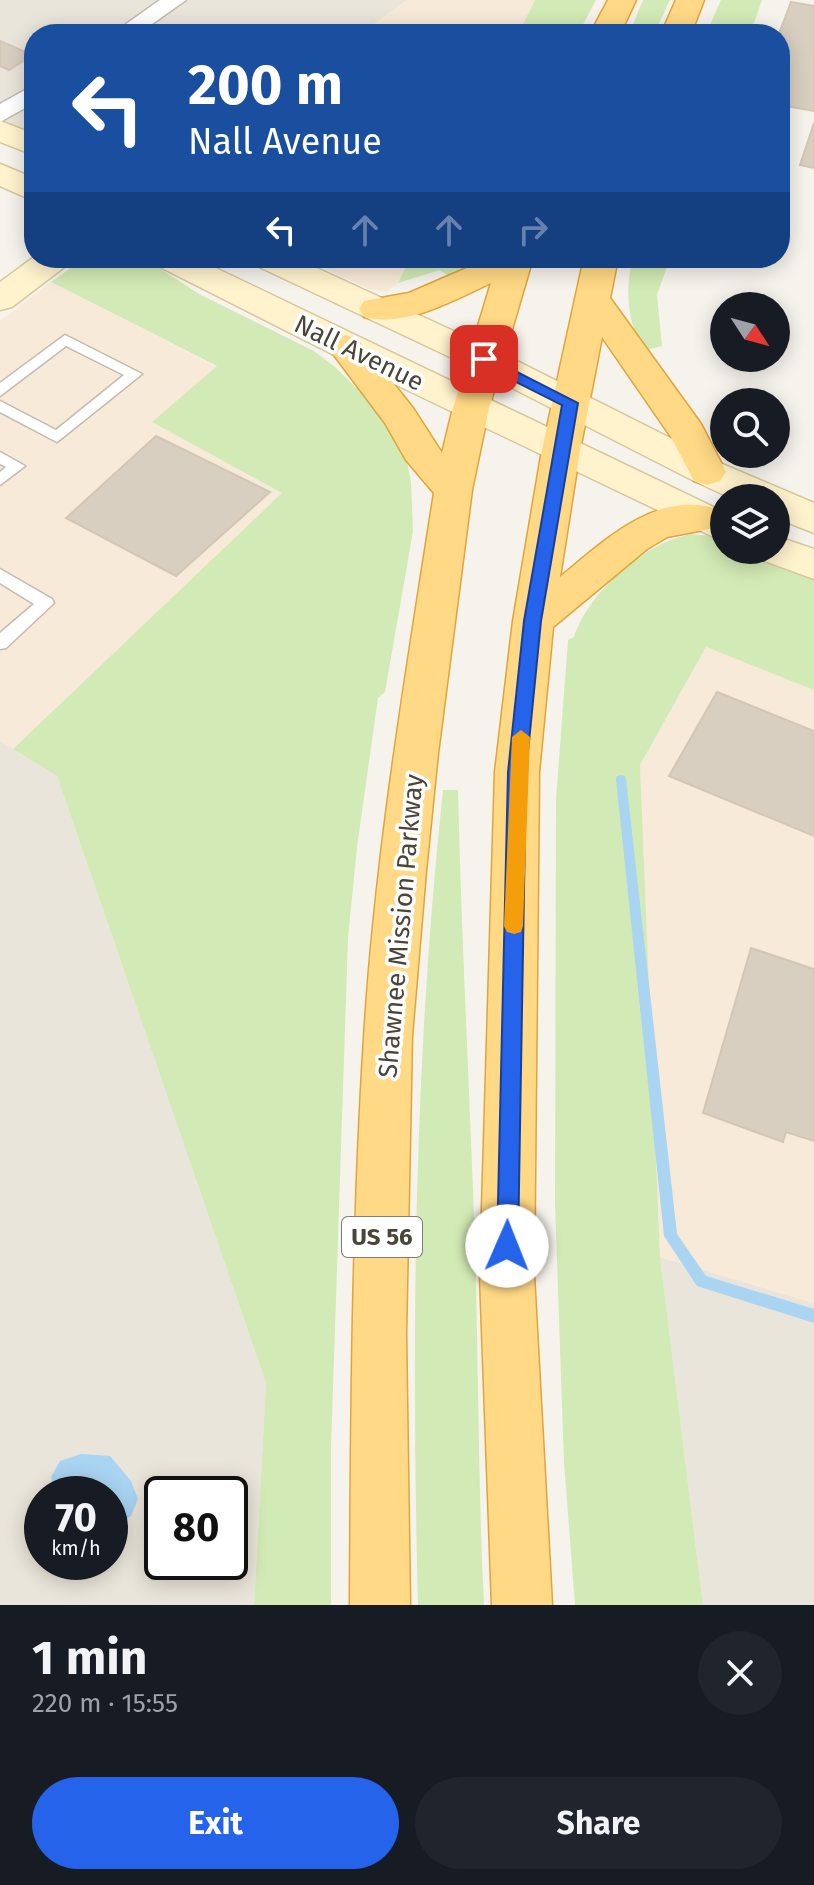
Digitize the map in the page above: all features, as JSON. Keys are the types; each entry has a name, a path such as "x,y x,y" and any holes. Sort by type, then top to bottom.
{"highway":[{"path":"610,24 622,0"},
{"path":"680,24 690,0"},
{"path":"376,309 416,303 495,268"},
{"name":"Shawnee Mission Parkway","path":"380,1605 379,1334 388,1036 416,753 453,490 484,359 512,268"},
{"path":"522,1605 507,1275 517,772 533,621 561,450 599,268"},
{"path":"593,299 688,433 707,472"},
{"path":"346,347 400,417 419,451 453,490"},
{"path":"533,621 633,539 658,525 710,523"}],"main road":[{"path":"0,130 24,141"},
{"path":"0,174 24,186"},
{"path":"0,299 42,268"},
{"name":"Nall Avenue","path":"188,268 710,522"},
{"name":"Nall Avenue","path":"288,268 484,359 734,484"},
{"path":"790,508 814,519"},
{"path":"790,556 814,565"}],"street":[{"path":"138,24 175,0"},
{"path":"0,115 24,99"}],"lane":[{"path":"0,391 65,340 135,374 57,437 0,406"},
{"path":"0,457 17,466 0,480"},
{"path":"0,575 46,603 0,643"}],"shaded area":[{"path":"0,0 407,0 375,24 24,24 24,131 0,120"},
{"path":"407,0 535,0 523,24 375,24"},
{"path":"324,268 405,268 398,283 386,292 369,289"},
{"path":"51,282 217,367 153,422 283,493 13,749 0,741 0,321"},
{"path":"706,647 814,690 814,1303 660,1257 640,765"},
{"path":"0,741 57,776 266,1383 254,1605 0,1605"},
{"path":"660,1257 814,1303 814,1605 703,1605"}],"green space":[{"path":"535,0 596,0 583,24 523,24"},
{"path":"643,0 670,0 659,24 633,24"},
{"path":"721,0 762,0 754,24 710,24"},
{"path":"71,268 159,268 199,294 314,351 334,366 385,416 406,457 411,482 413,531 385,692 378,698 348,938 331,1448 331,1605 254,1605 266,1383 57,776 13,749 282,493 152,422 217,366 51,282"},
{"path":"405,268 466,268 450,277 440,270 398,283"},
{"path":"631,268 666,268 657,295 662,346 643,351 629,306"},
{"path":"691,534 710,536 710,564 780,564 814,580 814,690 706,647 640,765 660,1257 703,1605 575,1605 564,1462 555,1204 556,800 568,640 574,637 592,603 620,572 673,539"},
{"path":"443,790 458,790 475,1243 484,1605 418,1605 415,1299 420,1095"}],"water":[{"path":"81,1454 110,1456 127,1476 52,1476 60,1461"},
{"path":"128,1477 138,1499 128,1518"}],"building":[{"path":"791,2 814,6 814,111 790,107 790,24 783,24"},
{"path":"0,41 24,52 24,60 9,70 0,66"},
{"path":"814,123 814,168 800,165"},
{"path":"156,436 270,492 176,576 66,518"},
{"path":"717,692 814,731 814,836 669,776"},
{"path":"751,948 814,969 814,1141 786,1132 783,1142 703,1113"}],"waterway":[{"path":"621,779 671,1236 702,1281 814,1316"}],"slow traffic":[{"path":"514,926 517,772 521,737"}],"route":[{"path":"484,359 570,403 533,621 517,772 507,1246"}]}
